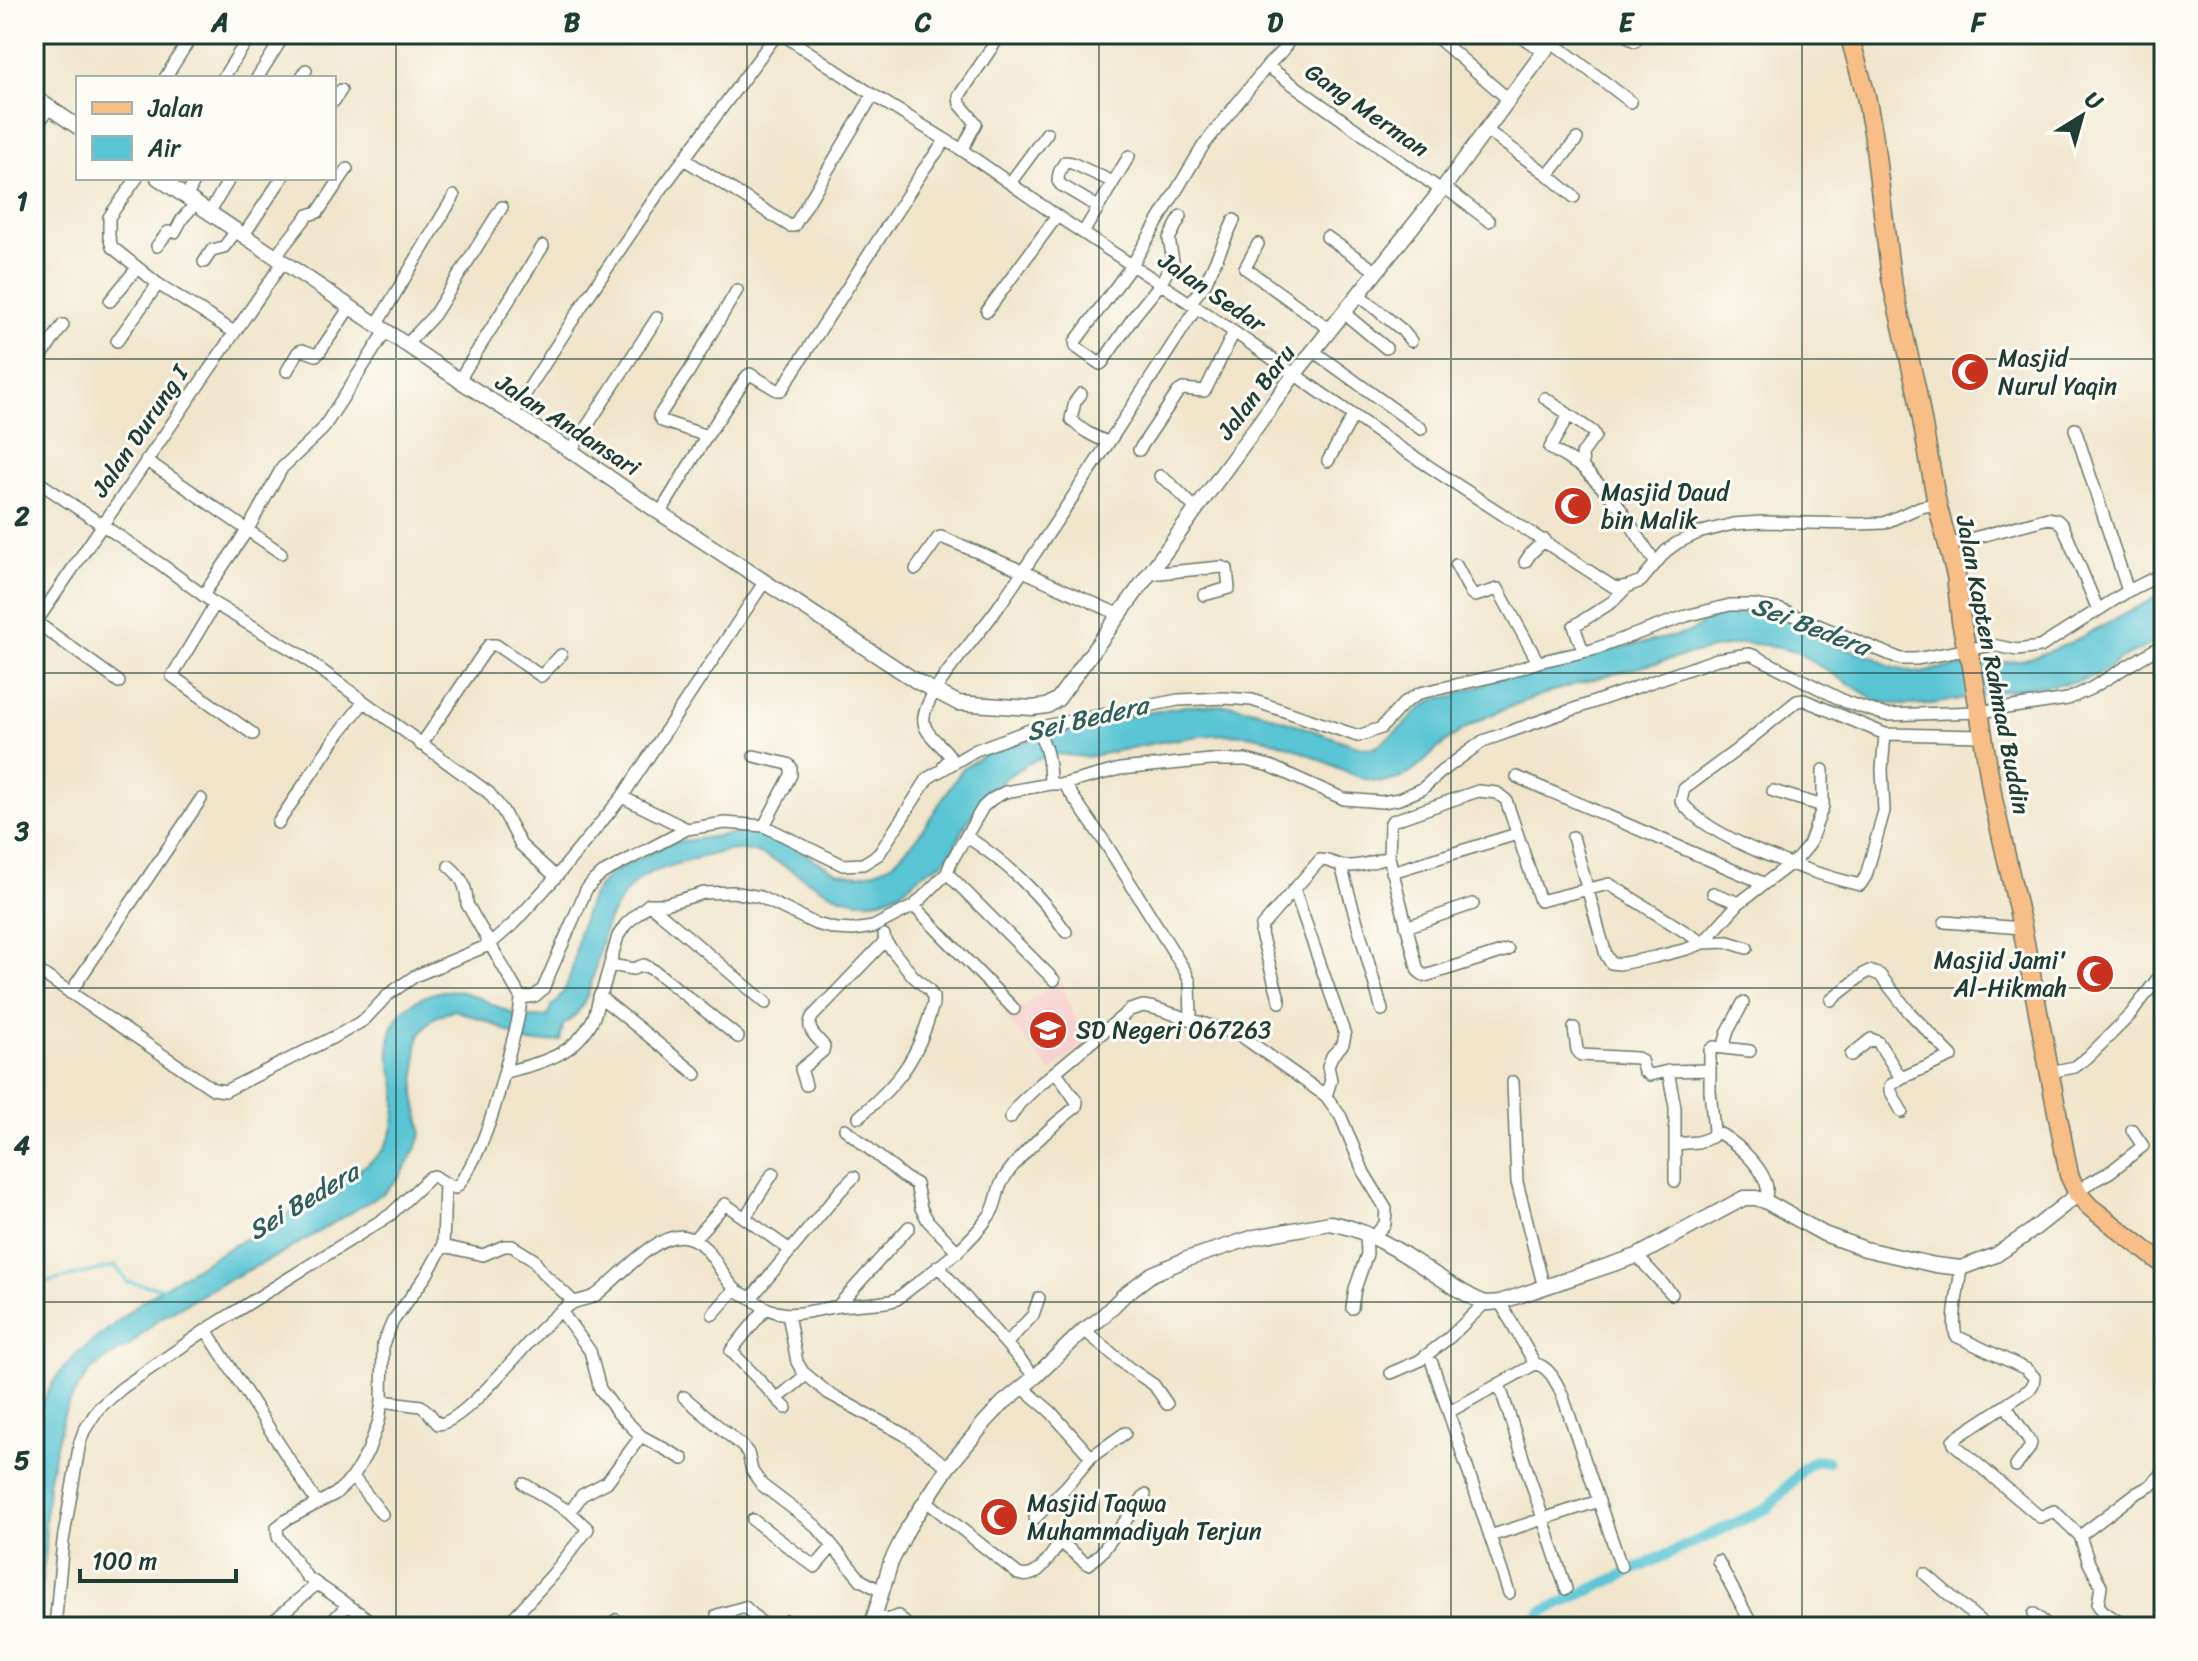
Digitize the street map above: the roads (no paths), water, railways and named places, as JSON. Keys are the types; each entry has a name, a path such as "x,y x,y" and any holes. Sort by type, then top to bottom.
{"main road":[{"name":"Jalan Kapten Rahmad Buddin","path":"1851,39 1873,132 1891,278 1917,392 1937,504 1956,575 1993,799 2022,928 2069,1175 2078,1194 2090,1207 2164,1265"}],"street":[{"path":"166,76 193,34"},
{"path":"224,76 251,34"},
{"path":"258,76 285,34"},
{"path":"513,413 657,195 779,34"},
{"name":"Jalan Sedar","path":"779,34 962,150 1234,332 1353,416 1589,571 1622,587"},
{"path":"962,150 976,123 960,104 959,96 1001,34"},
{"path":"1181,216 1169,239 1173,261 1161,283 1100,364 1076,347 1075,342 1132,265 1203,146 1294,34"},
{"path":"1517,34 1551,43 1631,102"},
{"path":"1437,35 1508,99"},
{"name":"Jalan Baru","path":"958,703 1032,708 1047,706 1058,699 1294,375 1443,188 1551,43"},
{"name":"Gang Merman","path":"1267,66 1489,221"},
{"path":"336,98 341,90"},
{"path":"684,159 794,226 873,95"},
{"path":"34,97 76,126"},
{"path":"34,130 49,108"},
{"path":"1486,130 1574,197"},
{"path":"1010,183 1047,133"},
{"path":"1548,175 1577,139"},
{"path":"660,513 750,374 781,390 946,140"},
{"path":"1083,233 1129,156"},
{"path":"1098,207 1061,185 1058,177 1063,165 1065,162 1072,163 1113,182"},
{"name":"Jalan Durung I","path":"35,624 39,606 103,524 234,332 308,215 318,212 347,169"},
{"path":"136,180 109,217 112,247 158,284 234,332"},
{"name":"Jalan Andansari","path":"161,180 660,513 934,692 958,703"},
{"path":"157,246 166,234 175,232 191,200 196,180"},
{"path":"209,213 229,180"},
{"path":"204,262 212,250 224,247 240,234 280,180"},
{"path":"204,594 248,529 282,468 322,430 454,196"},
{"path":"407,344 434,315 502,207"},
{"path":"987,311 1057,216"},
{"path":"521,998 535,996 543,989 586,890 594,880 687,829 725,823 764,826 843,865 863,864 879,854 925,782 950,759 947,751 924,725 924,713 934,692 997,609 1109,442 1205,284 1234,220"},
{"path":"1327,237 1377,272"},
{"path":"1258,244 1245,268 1331,330"},
{"path":"459,380 543,246"},
{"path":"110,301 137,268"},
{"path":"117,341 158,284"},
{"path":"707,436 662,421 659,416 737,290"},
{"path":"1359,295 1411,341"},
{"path":"287,371 298,352 319,353 350,307"},
{"path":"1344,313 1386,348"},
{"path":"571,451 657,318"},
{"path":"34,367 63,325"},
{"path":"1139,450 1178,392 1183,389 1206,389 1234,332"},
{"path":"1313,351 1421,429"},
{"path":"1081,394 1075,402 1071,419 1076,425 1109,442"},
{"path":"1545,398 1591,429 1595,436 1582,454 1583,468"},
{"path":"1569,415 1550,448 1583,468 1616,502 1655,562"},
{"path":"1328,461 1353,416"},
{"path":"2075,429 2128,591"},
{"path":"146,460 281,553"},
{"path":"1160,476 1197,510"},
{"path":"34,479 215,604 299,654 489,793 503,811 521,845 556,877"},
{"path":"1583,651 1574,626 1612,602 1622,587 1641,581 1655,562 1677,543 1698,533 1733,524 1761,522 1884,523 1920,507 1937,504"},
{"path":"1948,545 2048,518 2057,520 2063,526 2098,610"},
{"path":"916,569 941,537 1120,615"},
{"path":"1525,562 1545,540"},
{"path":"1456,565 1475,596 1498,589 1538,662"},
{"path":"1149,574 1227,569 1229,588 1204,595"},
{"path":"934,773 976,750 1038,731 1178,700 1252,700 1358,736 1381,728 1404,703 1420,693 1592,650 1686,616 1730,605 1781,610 1901,659 1969,655 1992,645 2017,650 2040,647 2128,591 2164,573"},
{"path":"34,968 213,1089 225,1091 352,1027 415,976 489,945 512,925 622,797 765,581"},
{"path":"215,604 172,676 253,734"},
{"path":"35,624 119,682"},
{"path":"505,1072 531,1066 569,1049 584,1034 595,1016 618,936 626,924 649,904 665,904 704,893 733,892 760,897 816,924 836,929 873,927 914,906 947,873 975,818 992,799 1005,792 1064,784 1120,769 1211,760 1246,760 1270,766 1344,799 1390,801 1422,789 1483,741 1717,659 1749,654 1846,702 1886,715 1978,704 2068,699 2164,644"},
{"path":"421,745 489,645 496,645 541,676 561,655"},
{"path":"1885,734 1882,769 1884,811 1866,876 1861,883 1789,865 1733,841 1687,810 1681,801 1684,789 1797,701 1804,700 1885,734 1983,736"},
{"path":"278,823 363,703"},
{"path":"1038,731 1050,765 1050,784"},
{"path":"754,756 791,767 791,775 764,826"},
{"path":"1703,943 1739,903 1789,865 1809,845 1823,806 1823,770"},
{"path":"1517,777 1763,883"},
{"path":"1064,784 1106,844 1185,971 1190,982 1191,1019"},
{"path":"1508,950 1425,976 1418,971 1389,857 1392,821 1478,791 1492,792 1506,800 1540,901 1609,884 1703,943"},
{"path":"1773,791 1823,806"},
{"path":"622,797 687,829"},
{"path":"70,993 201,799"},
{"path":"1392,872 1517,834"},
{"path":"967,837 997,857 1066,932"},
{"path":"1573,837 1606,955 1611,963 1655,957 1703,943 1728,942 1747,948"},
{"path":"1280,1002 1261,930 1320,860 1329,860 1341,866 1389,857"},
{"path":"55,1627 63,1541 80,1442 98,1409 122,1388 206,1330 390,1215 430,1177 455,1188 463,1179 483,1136 505,1072 521,1014 521,998 467,904 467,892 459,874 449,866"},
{"path":"1341,866 1382,1010"},
{"path":"947,873 1054,980"},
{"path":"1294,889 1345,1035 1343,1044 1328,1066 1331,1080 1326,1096"},
{"path":"1713,893 1739,903"},
{"path":"649,904 766,1003"},
{"path":"1406,927 1473,904"},
{"path":"914,906 1014,1009"},
{"path":"859,1117 906,1070 933,1004 929,990 913,976 885,941 885,922"},
{"path":"1945,922 2022,928"},
{"path":"806,1085 801,1069 823,1051 824,1046 808,1024 885,941"},
{"path":"611,965 633,969 644,965 655,971 738,1037"},
{"path":"2049,1072 2075,1067 2089,1056 2131,1014 2164,970"},
{"path":"1831,1000 1865,973 1880,975 1910,1013 1952,1056 1901,1078 1890,1086 1902,1112"},
{"path":"599,996 696,1074"},
{"path":"1723,1048 1743,1003"},
{"path":"1010,1118 1019,1104 1135,1008 1154,1008 1240,1035 1326,1096 1341,1117 1364,1173 1386,1209 1385,1224 1370,1235 1352,1308"},
{"path":"1574,1028 1577,1050 1581,1055 1637,1058 1650,1075 1668,1071 1710,1070"},
{"path":"1851,1055 1871,1039 1878,1042 1901,1078"},
{"path":"1675,1144 1712,1137 1711,1048 1750,1051"},
{"path":"1668,1071 1675,1107 1675,1181"},
{"path":"382,1401 421,1406 438,1424 443,1425 492,1383 561,1311 574,1302 596,1295 667,1239 680,1236 694,1239 714,1259 735,1289 765,1309 788,1314 809,1313 897,1299 958,1252 989,1216 1000,1184 1013,1167 1052,1126 1076,1107 1077,1102 1056,1072"},
{"path":"1513,1082 1517,1182 1544,1288"},
{"path":"845,1129 916,1184 921,1208 928,1221 958,1252"},
{"path":"1391,1373 1419,1361 1493,1303 1637,1256 1744,1198 1765,1201 1824,1234 1865,1249 1961,1268 1996,1255 2143,1146 2132,1130"},
{"path":"1714,1131 1726,1136 1753,1163 1767,1187 1765,1201"},
{"path":"746,1216 773,1173"},
{"path":"751,1298 854,1177"},
{"path":"380,1627 302,1572 278,1537 277,1527 292,1515 335,1494 353,1477 368,1451 379,1421 383,1344 388,1330 443,1246 445,1183"},
{"path":"694,1239 725,1204 790,1250"},
{"path":"909,1627 898,1616 873,1621 891,1562 908,1528 948,1467 986,1421 1124,1295 1152,1274 1187,1259 1255,1237 1330,1223 1342,1225 1370,1235 1429,1272 1493,1303 1535,1364"},
{"path":"838,1306 909,1227"},
{"path":"443,1246 483,1255 512,1246 533,1259 542,1272 574,1302"},
{"path":"1637,1256 1672,1294"},
{"path":"938,1266 1035,1377"},
{"path":"1961,1268 1956,1336 2026,1369 2034,1377 2030,1389 1956,1438 1953,1441 1955,1448 2040,1517 2054,1511 2080,1536 2101,1586 2098,1605 2121,1626"},
{"path":"713,1314 735,1289"},
{"path":"1006,1344 1033,1315 1039,1298"},
{"path":"765,1309 731,1351 781,1404 806,1375"},
{"path":"561,1311 590,1351 600,1389 618,1413 641,1436 683,1459"},
{"path":"788,1314 797,1362 806,1375 828,1393 905,1435 948,1467"},
{"path":"206,1330 317,1503"},
{"path":"1084,1330 1154,1385 1167,1404"},
{"path":"1432,1363 1509,1593"},
{"path":"1449,1412 1535,1364 1541,1365 1555,1380 1621,1566"},
{"path":"1499,1384 1566,1589"},
{"path":"1022,1387 1051,1412 1091,1457"},
{"path":"684,1397 743,1447 748,1453 752,1471 762,1485 816,1526 861,1580 881,1591"},
{"path":"2006,1406 2031,1443 2016,1466"},
{"path":"1035,1518 1091,1457 1125,1433"},
{"path":"570,1512 582,1495 607,1482 641,1436"},
{"path":"2080,1536 2150,1486 2164,1472"},
{"path":"353,1477 382,1514"},
{"path":"505,1627 588,1529 570,1512 524,1484"},
{"path":"925,1500 1024,1577 1034,1574 1059,1544 1089,1564 1145,1495"},
{"path":"1490,1536 1599,1501"},
{"path":"753,1520 815,1567 833,1546"},
{"path":"1718,1561 1753,1627"},
{"path":"1925,1574 1987,1627"},
{"path":"266,1627 317,1584"},
{"path":"328,1625 348,1605"},
{"path":"717,1615 745,1607 766,1627"},
{"path":"2034,1614 2050,1627"},
{"path":"609,1627 616,1620 626,1627"},
{"path":"779,1627 787,1621 796,1627"}],"water":[{"name":"Sei Bedera","path":"2164,593 2164,636 2099,674 2076,682 1932,704 1879,702 1796,652 1743,643 1606,676 1522,702 1471,725 1412,772 1390,781 1366,779 1286,745 1240,735 1175,739 1087,757 1051,755 1025,765 1002,781 973,813 943,862 897,893 880,900 844,898 779,863 745,850 710,855 644,876 624,895 610,917 587,996 573,1017 563,1025 560,1041 529,1043 489,1022 455,1010 430,1021 419,1036 417,1046 415,1095 422,1132 401,1175 385,1192 281,1254 157,1320 130,1345 90,1371 65,1411 55,1449 48,1483 46,1549 34,1616 34,1432 44,1399 59,1374 71,1360 144,1300 322,1194 377,1156 388,1142 395,1115 396,1088 389,1043 396,1021 411,1004 432,993 451,991 467,993 512,1013 529,1017 548,1016 551,1006 567,985 579,932 596,890 609,874 670,843 751,831 779,839 837,872 859,875 892,864 916,839 963,768 989,752 1056,729 1186,706 1232,705 1351,744 1376,747 1437,698 1454,697 1492,680 1564,658 1581,660 1685,634 1708,617 1735,613 1796,617 1846,648 1876,658 1890,667 1922,673 2034,657 2070,643"}],"waterway":[{"path":"34,1285 116,1266 127,1282 167,1289"},
{"path":"1532,1627 1542,1612 1768,1508 1805,1467 1814,1461 1827,1461"}],"place":[{"name":"Masjid Nurul Yaqin","path":"1970,372"},
{"name":"Masjid Daud bin Malik","path":"1573,506"},
{"name":"Masjid Jami' Al-Hikmah","path":"2095,974"},
{"name":"SD Negeri 067263","path":"1048,1030"},
{"name":"Masjid Taqwa Muhammadiyah Terjun","path":"999,1517"}]}
